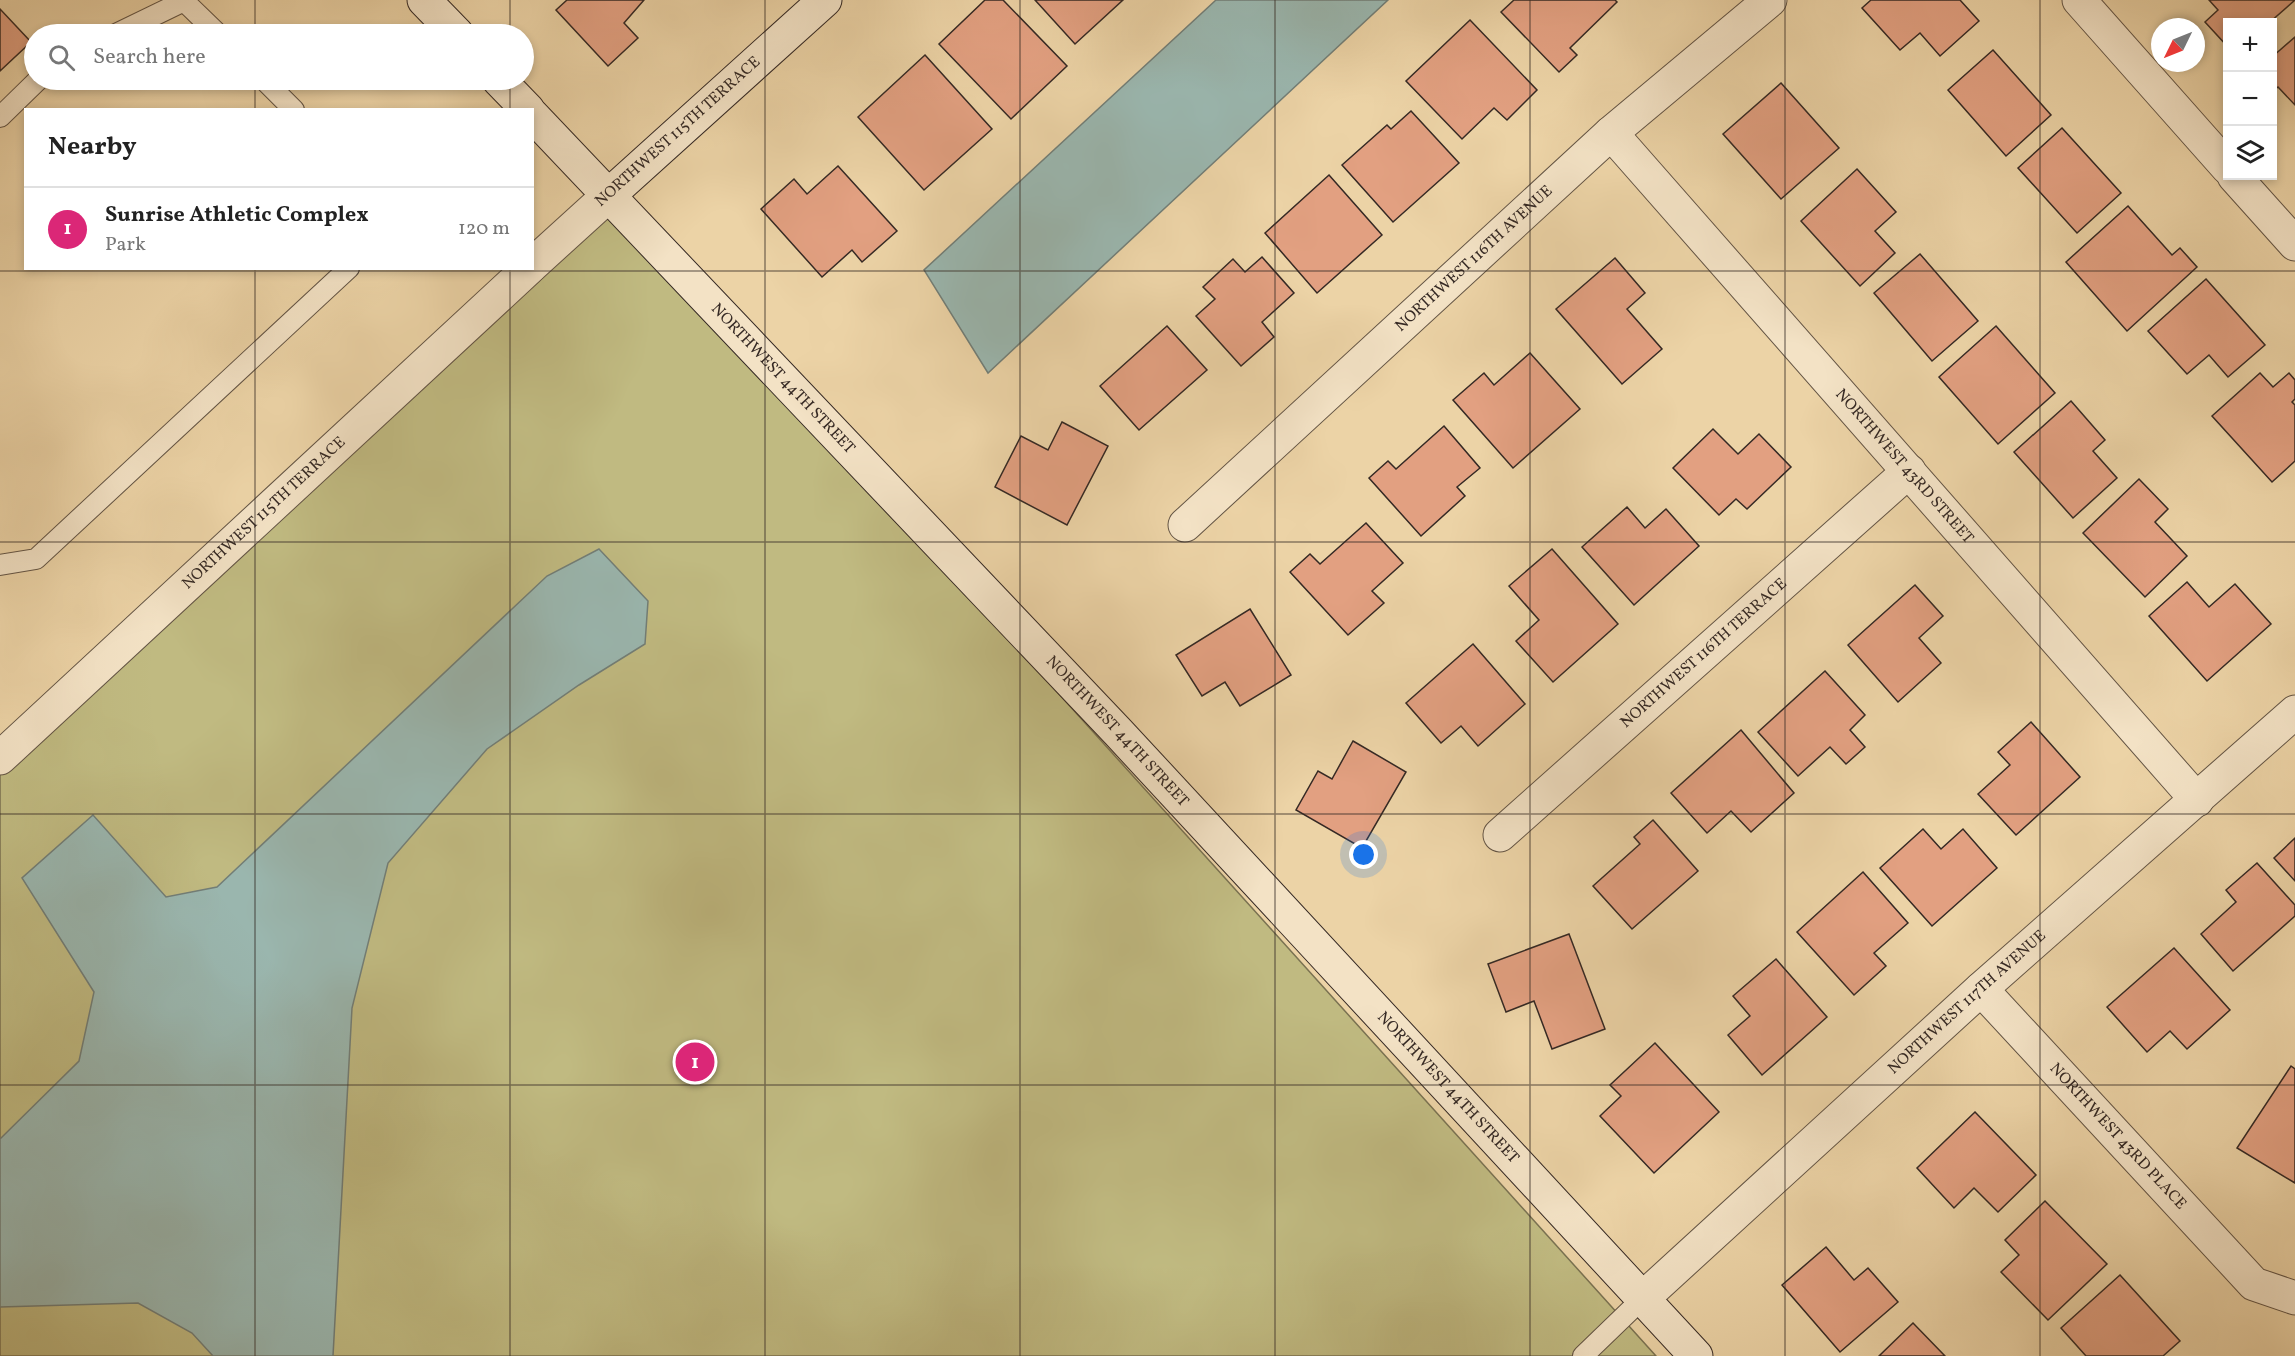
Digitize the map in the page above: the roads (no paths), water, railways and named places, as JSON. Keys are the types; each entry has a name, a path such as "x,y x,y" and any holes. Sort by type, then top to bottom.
{"street":[{"path":"424,0 447,24"},
{"name":"NORTHWEST 115TH TERRACE","path":"534,263 825,0"},
{"name":"NORTHWEST 116TH AVENUE","path":"1185,525 1611,133 1770,0"},
{"path":"2079,0 2223,162"},
{"path":"509,90 526,108"},
{"name":"NORTHWEST 44TH STREET","path":"534,117 1110,724 1696,1356"},
{"name":"NORTHWEST 43RD STREET","path":"1611,133 2197,800"},
{"path":"2238,180 2295,244"},
{"name":"NORTHWEST 115TH TERRACE","path":"0,758 527,270"},
{"name":"NORTHWEST 116TH TERRACE","path":"1500,835 1909,471"},
{"name":"NORTHWEST 117TH AVENUE","path":"1642,1299 1981,989 2295,712"},
{"name":"NORTHWEST 43RD PLACE","path":"1981,989 2254,1284 2295,1298"}],"lane":[{"path":"136,24 185,0 209,24"},
{"path":"0,117 28,90"},
{"path":"274,90 292,108"},
{"path":"0,565 36,559 347,270"},
{"path":"1583,1356 1642,1299"}],"water":[{"path":"1216,0 1388,0 988,373 924,270"},
{"path":"599,549 648,601 645,644 579,685 487,749 388,863 352,1008 333,1356 213,1356 192,1333 138,1303 0,1307 0,1139 79,1061 94,992 22,878 93,815 166,897 217,887 547,576"}],"place":[{"name":"Sunrise Athletic Complex","path":"695,1062"}]}
